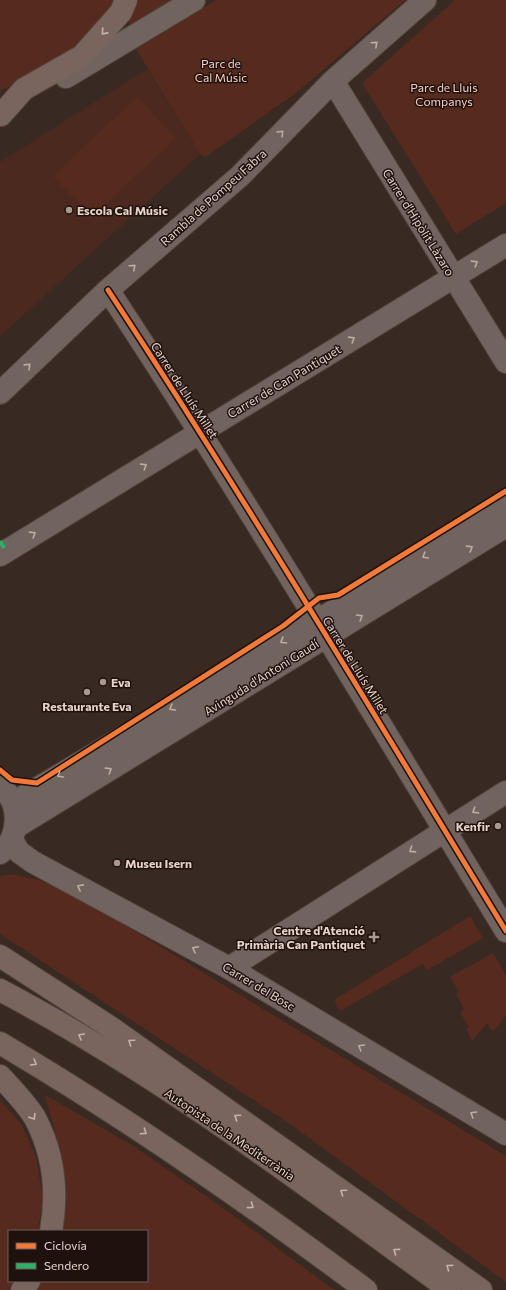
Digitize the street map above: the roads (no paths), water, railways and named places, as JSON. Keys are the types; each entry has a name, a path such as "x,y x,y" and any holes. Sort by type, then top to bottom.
{"highway":[{"path":"0,115 24,89 82,56 121,12 126,0"},
{"path":"0,956 110,1027 481,1290"},
{"name":"Autopista de la Mediterrània","path":"0,990 95,1044 254,1149 450,1290"},
{"path":"0,1044 141,1130 234,1194 366,1290"},
{"path":"0,1076 34,1117 47,1146 53,1168 55,1192 54,1214 51,1230"},
{"path":"22,1290 29,1282"}],"street":[{"path":"0,115 194,0"},
{"name":"Rambla de Pompeu Fabra","path":"0,393 108,290 240,176 333,81 424,0"},
{"name":"Carrer d'Hipòlit Làzaro","path":"333,81 506,362"},
{"name":"Carrer de Can Pantiquet","path":"0,555 506,244"},
{"name":"Carrer de Lluís Millet","path":"108,290 200,432 445,829 506,931"},
{"name":"Avinguda d'Antoni Gaudí","path":"9,840 506,507"},
{"name":"Avinguda d'Antoni Gaudí","path":"7,795 322,629 506,526"},
{"path":"229,968 445,829 506,792"},
{"path":"7,795 9,840"},
{"name":"Carrer del Bosc","path":"9,840 19,852 33,862 229,968 506,1134"}],"place":[{"name":"Escola Cal Músic","path":"69,210"},
{"name":"Eva","path":"103,682"},
{"name":"Restaurante Eva","path":"87,692"},
{"name":"Kenfir","path":"498,826"},
{"name":"Museu Isern","path":"117,863"},
{"name":"Centre d'Atenció Primària Can Pantiquet","path":"374,937"}],"park label":[{"name":"Parc de Cal Músic","path":"221,70"},
{"name":"Parc de Lluis Companys","path":"444,94"}]}
